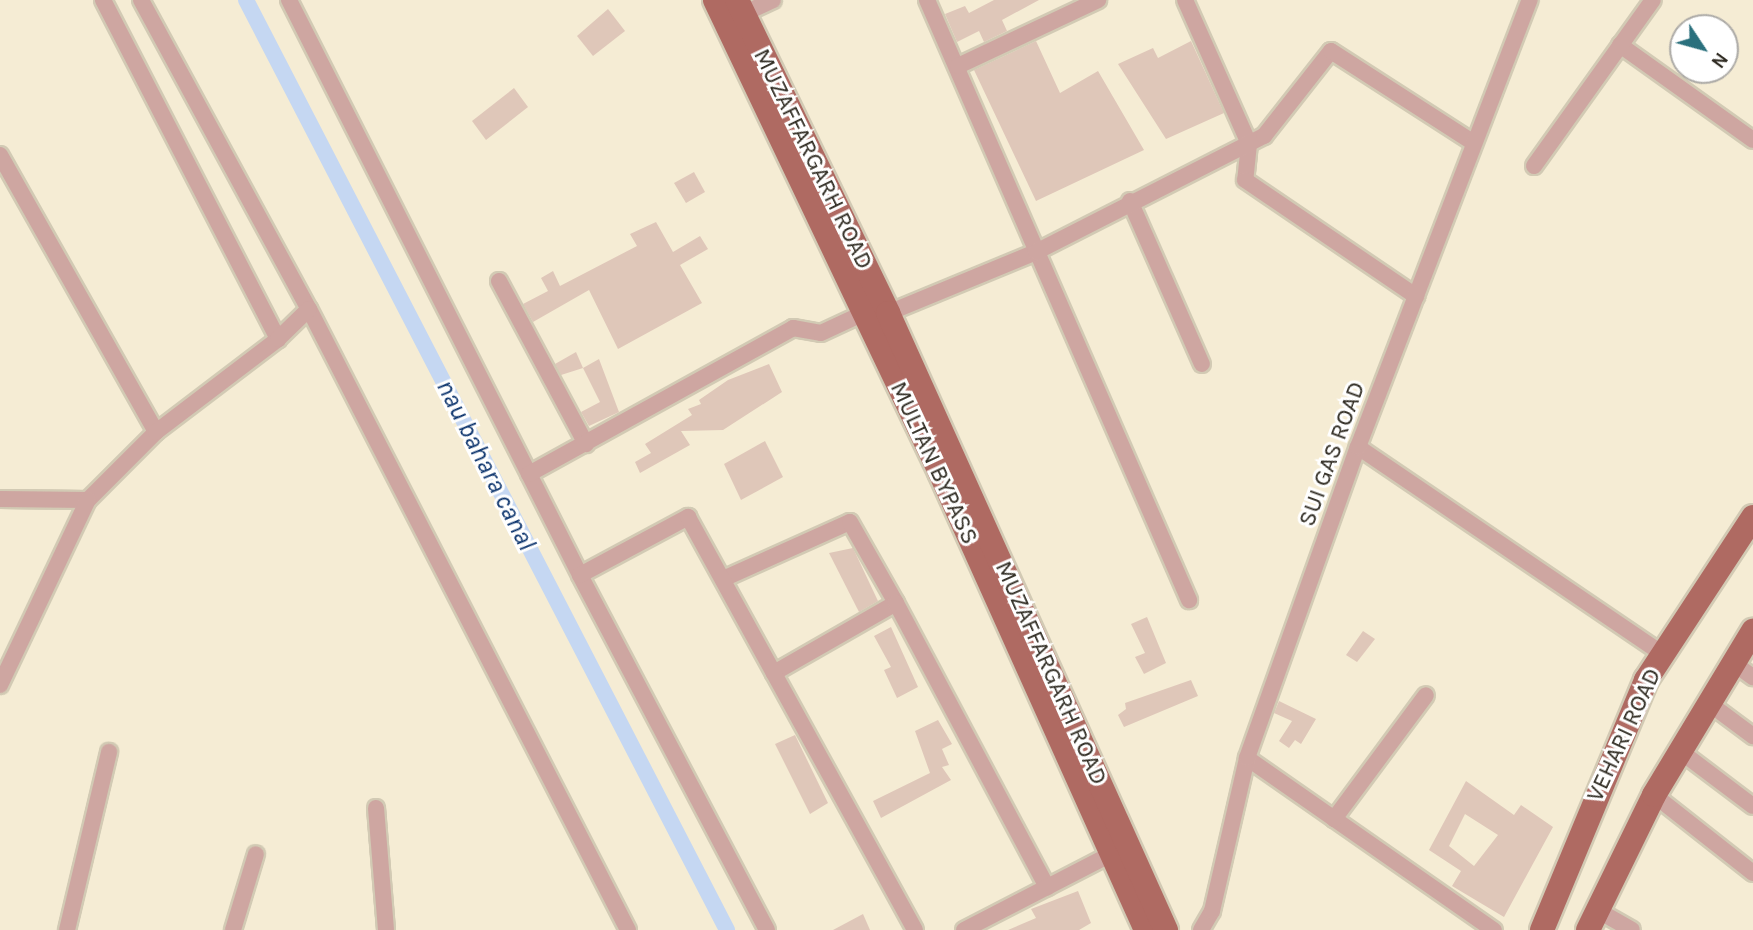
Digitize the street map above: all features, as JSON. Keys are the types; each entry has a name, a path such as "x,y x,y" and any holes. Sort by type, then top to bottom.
{"main road":[{"name":"MULTAN BYPASS","path":"715,0 862,314 1121,849 1146,930"},
{"name":"MUZAFFARGARH ROAD","path":"740,7 888,313 1121,849 1166,930"},
{"name":"VEHARI ROAD","path":"1542,930 1607,764 1663,654 1753,517"},
{"path":"1593,920 1654,795 1753,631"}],"street":[{"path":"103,0 278,339"},
{"path":"141,0 309,309 628,930"},
{"path":"289,0 580,575 767,930"},
{"path":"740,7 773,0"},
{"path":"927,0 1189,600"},
{"path":"958,66 1098,0"},
{"path":"1185,0 1249,144 1245,180 1253,188 1416,296"},
{"name":"SUI GAS ROAD","path":"1201,930 1212,912 1247,758 1358,447 1530,0"},
{"path":"1534,166 1653,0"},
{"path":"1620,46 1753,140"},
{"path":"888,313 1036,252 1130,201 1264,136 1331,51 1475,143"},
{"path":"0,155 156,432"},
{"path":"1130,201 1202,364"},
{"path":"499,282 586,444"},
{"path":"0,685 88,500 156,432 278,339 309,309"},
{"path":"529,474 793,328 821,333 862,314"},
{"path":"1358,447 1663,654"},
{"path":"0,499 88,500"},
{"path":"580,575 688,517 915,930"},
{"path":"723,579 850,522 1047,887"},
{"path":"774,673 896,603"},
{"path":"1732,662 1753,677"},
{"path":"1334,819 1426,695"},
{"path":"1710,704 1753,736"},
{"path":"1681,751 1753,806"},
{"path":"67,930 109,752"},
{"path":"1247,758 1494,930"},
{"path":"1654,795 1753,873"},
{"path":"376,808 386,930"},
{"path":"964,930 1121,849"},
{"path":"233,930 256,854"},
{"path":"1593,920 1632,930"}],"building":[{"path":"994,0 1039,0 1002,20 1007,31 984,42 979,31 957,42 945,14 965,6 969,13"},
{"path":"608,9 625,31 593,56 577,36"},
{"path":"1036,41 1060,93 1098,71 1144,150 1036,201 974,70"},
{"path":"1191,41 1224,113 1166,139 1118,64 1153,48 1158,58"},
{"path":"514,88 528,107 486,140 472,121"},
{"path":"694,172 705,192 686,203 674,183"},
{"path":"656,222 673,252 700,236 708,249 680,265 702,303 618,349 589,290 533,322 523,304 548,291 541,278 553,271 560,286 637,246 630,234"},
{"path":"576,352 583,368 561,375 555,364"},
{"path":"599,359 619,412 589,426 581,412 600,402 583,368"},
{"path":"769,364 782,392 723,430 681,431 690,445 640,473 635,462 651,453 645,444 692,415 688,409 701,404 699,400 728,380"},
{"path":"765,441 783,477 741,500 724,464"},
{"path":"853,548 878,601 859,612 829,553"},
{"path":"1147,617 1166,663 1144,674 1135,657 1145,653 1131,624"},
{"path":"891,627 918,687 897,698 884,670 891,667 874,636"},
{"path":"1363,631 1375,639 1357,662 1346,655"},
{"path":"1191,680 1198,696 1124,727 1118,715 1126,709 1125,703"},
{"path":"1279,701 1316,719 1301,744 1295,740 1289,748 1279,741 1292,721 1274,713"},
{"path":"938,720 952,744 942,749 949,765 942,767 951,780 881,818 873,801 930,773 915,731"},
{"path":"795,735 828,803 810,814 775,744"},
{"path":"1466,781 1514,815 1521,805 1553,827 1504,917 1452,886 1461,871 1429,850","holes":["1465,814 1498,835 1474,866 1449,846"]},
{"path":"1078,891 1091,923 1079,930 1008,930 1036,918 1031,909"},
{"path":"863,914 870,930 833,930"}],"waterway":[{"name":"nau bahara canal","path":"246,0 727,930"}]}
